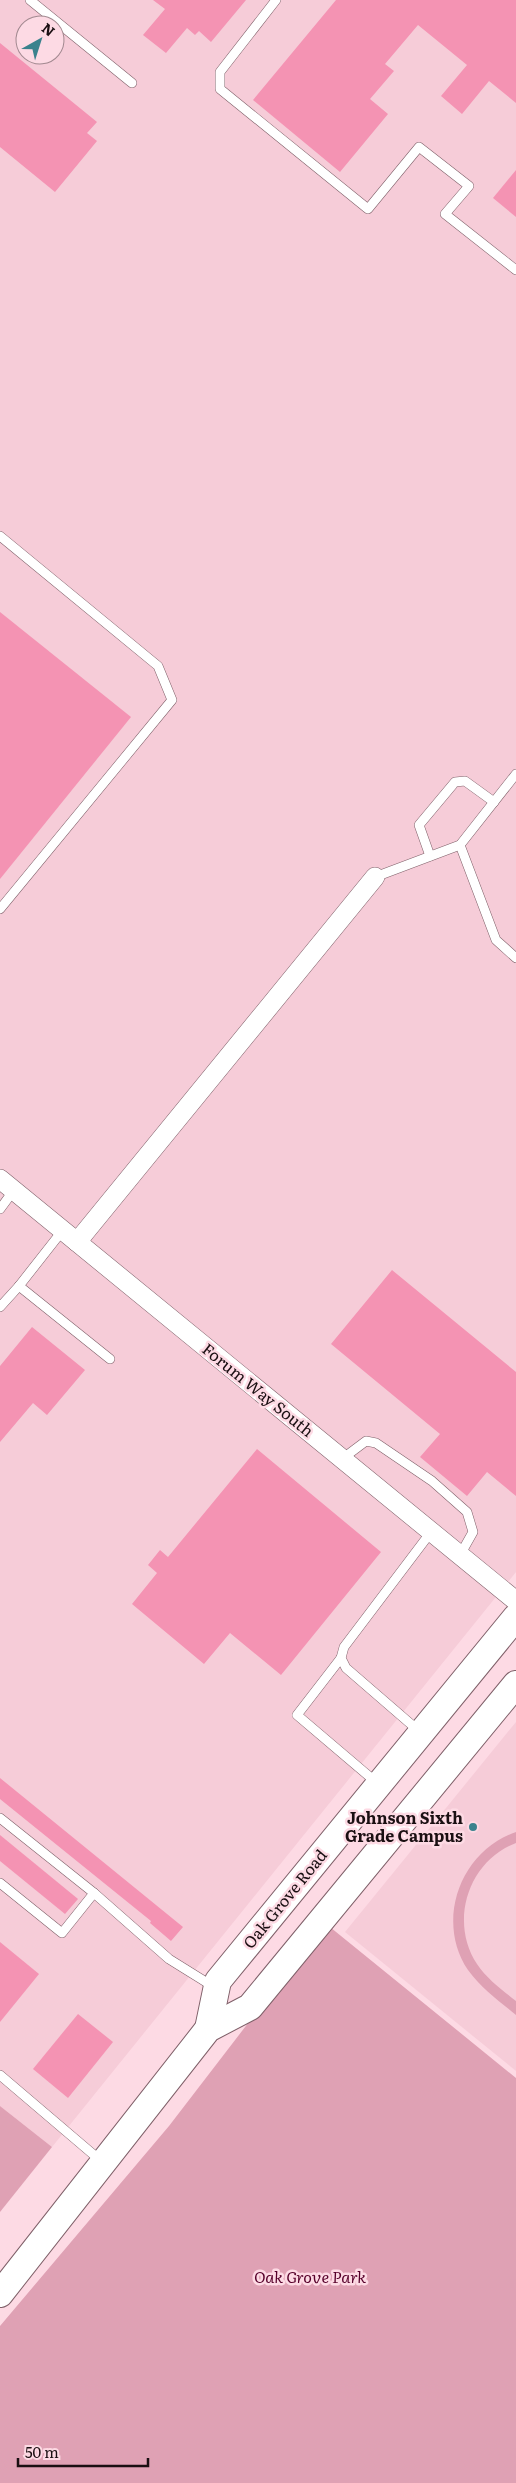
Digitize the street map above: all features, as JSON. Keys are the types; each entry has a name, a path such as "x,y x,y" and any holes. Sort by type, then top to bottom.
{"street":[{"path":"70,1236 375,877"},
{"name":"Forum Way South","path":"7,1185 516,1601"},
{"name":"Oak Grove Road","path":"208,2029 218,1981 516,1617"},
{"name":"Oak Grove Road","path":"0,2294 208,2029 250,2007 516,1684"}],"lane":[{"path":"30,0 132,83"},
{"path":"276,0 220,72 220,89 368,209 419,147 469,186 446,214 516,270"},
{"path":"0,536 158,666 172,700 0,909"},
{"path":"375,877 460,845 516,774"},
{"path":"430,856 419,825 455,782 466,781 494,802"},
{"path":"460,845 496,940 516,958"},
{"path":"0,1209 7,1185"},
{"path":"0,1306 70,1236"},
{"path":"19,1286 110,1360"},
{"path":"342,1459 366,1441 376,1443 432,1481 467,1512 473,1532 460,1555"},
{"path":"379,1785 297,1715 341,1658 344,1647 431,1532"},
{"path":"341,1658 346,1668 421,1733"},
{"path":"0,1818 94,1893 170,1960 217,1989"},
{"path":"0,1882 62,1933 94,1893"},
{"path":"0,2075 103,2163"}],"shaded area":[{"path":"0,0 516,0 516,1572 52,2147 0,2106"},
{"name":"Johnson Sixth Grade Campus","path":"516,1722 516,2071 345,1932"}],"green space":[{"path":"516,1832 516,1843 499,1852 475,1878 468,1894 464,1912 465,1930 469,1947 477,1964 485,1975 516,2001 516,2015 484,1988 468,1970 458,1951 454,1930 454,1910 459,1890 468,1871 480,1855 497,1841"},
{"name":"Oak Grove Park","path":"325,1923 516,2078 516,2483 0,2483 0,2326 169,2126"},
{"path":"0,2106 52,2147 0,2212"}],"building":[{"path":"153,0 246,0 211,42 199,31 195,35 187,28 166,53 143,35 165,9"},
{"path":"336,0 516,0 516,103 489,81 462,114 441,96 467,65 418,25 385,64 394,71 370,99 388,114 340,172 253,100"},
{"path":"0,43 15,55 15,65 27,65 97,122 87,133 97,141 55,192 0,147"},
{"path":"516,170 516,217 493,198"},
{"path":"0,612 131,717 0,879"},
{"path":"392,1270 516,1372 516,1496 487,1472 467,1496 420,1457 440,1434 331,1344"},
{"path":"32,1327 85,1370 47,1415 33,1403 0,1442 0,1366"},
{"path":"257,1449 381,1552 281,1675 230,1633 204,1664 132,1604 157,1573 148,1565 160,1550 168,1557"},
{"path":"0,1778 183,1927 171,1941 150,1923 151,1921 0,1799"},
{"path":"0,1835 78,1899 65,1914 0,1861"},
{"path":"0,1942 39,1974 0,2022"},
{"path":"78,2014 113,2042 68,2098 33,2069"}],"place":[{"name":"Johnson Sixth Grade Campus","path":"473,1827"}]}
